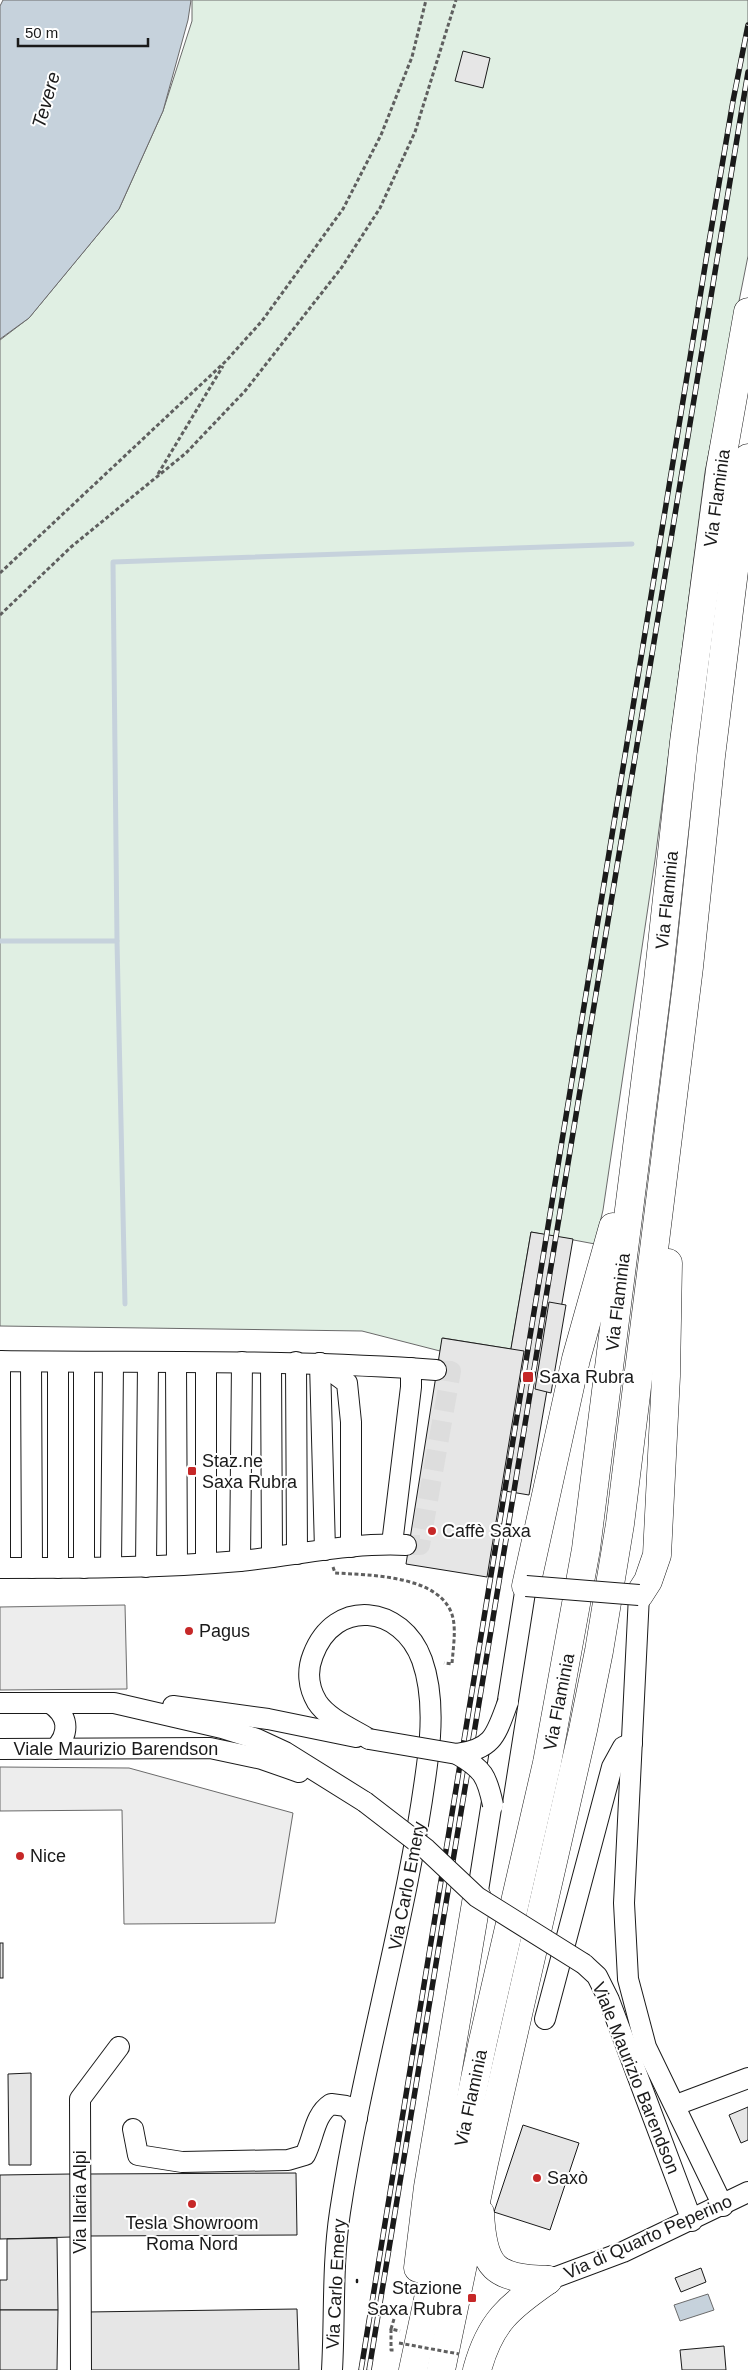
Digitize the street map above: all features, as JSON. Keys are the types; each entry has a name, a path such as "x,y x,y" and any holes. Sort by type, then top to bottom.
{"highway":[{"name":"Via Flaminia","path":"412,2370 481,2051 531,1837 563,1684 586,1549 658,981 684,742 730,405 748,312"},
{"name":"Via Flaminia","path":"459,2365 479,2186 574,1773 600,1650 620,1524 689,967 711,756 742,565 748,458"},
{"path":"526,1586 576,1359 638,1137"},
{"path":"639,1595 653,1568 658,1534 666,1376 668,1261 665,1165"},
{"path":"412,2370 420,2248 439,2121 477,1897"},
{"path":"479,2186 481,2233 486,2252 493,2265 501,2272 513,2278 548,2280"},
{"path":"459,2365 485,2346 504,2313 548,2280"}],"street":[{"path":"410,1368 411,1387 399,1544 352,1547 240,1561 146,1567 0,1568 0,1361 176,1364 296,1362 410,1368 436,1370"},
{"path":"31,1362 32,1568"},
{"path":"58,1362 58,1568"},
{"path":"84,1362 84,1568"},
{"path":"240,1561 242,1362"},
{"path":"271,1362 272,1557"},
{"path":"296,1362 297,1554"},
{"path":"112,1567 114,1363"},
{"path":"146,1567 148,1363"},
{"path":"206,1363 206,1563"},
{"path":"320,1363 347,1383 351,1422 352,1547"},
{"path":"320,1363 324,1550"},
{"path":"176,1364 177,1565"},
{"path":"477,1897 526,1586 639,1595 624,1903 627,1970 634,2008 646,2047 676,2105 722,2206"},
{"name":"Via Carlo Emery","path":"332,2370 336,2238 366,2070 388,1983 421,1815 432,1726 428,1684 417,1650 400,1627 386,1618 372,1614 350,1617 335,1624 316,1646 309,1673 312,1692 321,1707 369,1739"},
{"path":"114,1703 188,1707 260,1717 369,1739 457,1754 477,1750 491,1741 508,1702"},
{"name":"Viale Maurizio Barendson","path":"0,1703 114,1703 222,1728 257,1739 297,1758 345,1791 365,1802 426,1849 477,1897 584,1964 597,1976 609,2000 692,2221"},
{"path":"50,1703 60,1711 66,1723 65,1734 56,1749"},
{"path":"545,2019 612,1767 623,1746 632,1744"},
{"name":"Viale Maurizio Barendson","path":"0,1749 210,1748 229,1750 286,1766 345,1791"},
{"path":"457,1754 476,1766 484,1775 493,1805"},
{"name":"Via Ilaria Alpi","path":"81,2370 80,2099 119,2047"},
{"path":"676,2105 748,2078"},
{"path":"133,2129 138,2155 182,2162 288,2160 305,2155 324,2108 331,2104 346,2106 357,2118"},
{"name":"Via di Quarto Peperino","path":"548,2280 623,2252 692,2221 748,2192"}],"path":[{"path":"0,573 226,361 262,322 343,209 381,135 412,57 426,0"},
{"path":"0,615 71,547 186,453 245,391 342,266 380,208 415,132 456,0"},
{"path":"157,477 226,361"},
{"path":"324,1550 336,1573 389,1576 413,1582 429,1590 447,1604 453,1618 454,1628 452,1664 444,1663"},
{"path":"399,2288 400,2281"},
{"path":"392,2329 391,2350 394,2350 399,2343 459,2365"}],"green space":[{"path":"192,0 748,0 748,256 705,472 655,860 603,1210 595,1244 531,1232 511,1349 443,1338 440,1351 362,1331 0,1326 0,340 29,318 119,209 163,111 192,21"}],"shaded area":[{"path":"125,1605 127,1689 0,1690 0,1607"},
{"path":"0,1767 129,1768 293,1813 275,1923 124,1924 122,1810 0,1811"}],"water":[{"name":"Tevere","path":"3,0 191,0 188,20 163,111 119,209 29,318 0,339 0,6"},
{"path":"708,2294 714,2310 680,2321 674,2305"}],"building":[{"path":"463,51 490,58 483,88 455,81"},
{"path":"531,1232 573,1239 529,1495 487,1488"},
{"path":"549,1302 566,1305 551,1393 535,1389"},
{"path":"442,1338 524,1351 487,1577 406,1564"},
{"path":"0,1943 3,1943 3,1978 0,1978"},
{"path":"31,2073 31,2165 9,2165 8,2074"},
{"path":"748,2107 748,2140 741,2143 729,2115"},
{"name":"Saxò","path":"523,2125 579,2143 550,2230 494,2212"},
{"name":"Tesla Showroom Roma Nord","path":"296,2173 297,2235 87,2236 87,2174"},
{"path":"71,2174 71,2237 0,2239 0,2175"},
{"path":"57,2238 58,2310 0,2310 0,2280 7,2280 7,2239"},
{"path":"701,2268 706,2282 681,2292 675,2278"},
{"path":"297,2309 299,2370 87,2370 87,2312"},
{"path":"0,2310 58,2310 57,2370 0,2370"},
{"path":"724,2346 726,2370 682,2370 680,2350"}],"waterway":[{"path":"117,941 113,562 632,544"},
{"path":"0,941 117,941 125,1304"}],"tunnel":[{"path":"406,1545 420,1545 451,1371 436,1370"}],"railway":[{"path":"361,2370 707,254 748,25"},
{"path":"369,2370 748,72"}],"place":[{"name":"Saxa Rubra","path":"528,1377"},
{"name":"Staz.ne Saxa Rubra","path":"192,1471"},
{"name":"Caffè Saxa","path":"432,1531"},
{"name":"Pagus","path":"189,1631"},
{"name":"Nice","path":"20,1856"},
{"name":"Saxò","path":"537,2178"},
{"name":"Tesla Showroom Roma Nord","path":"192,2204"},
{"name":"Stazione Saxa Rubra","path":"472,2298"}]}
